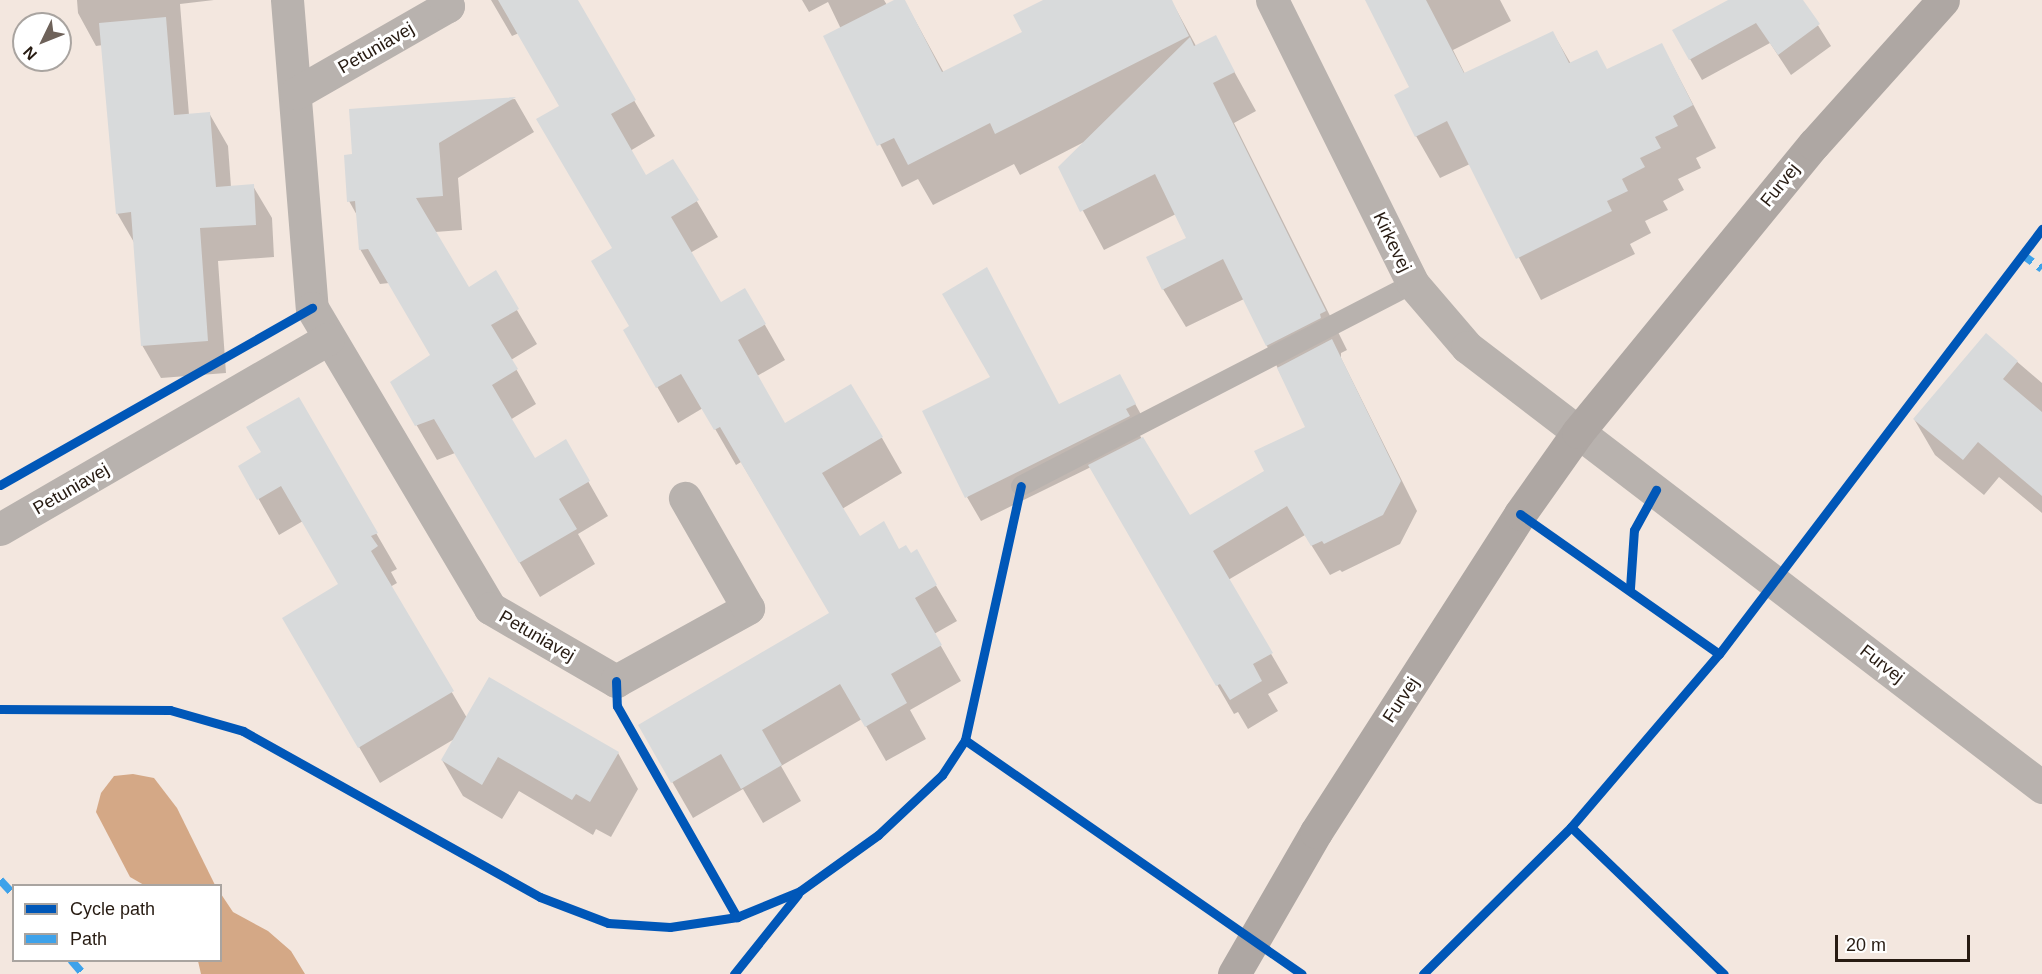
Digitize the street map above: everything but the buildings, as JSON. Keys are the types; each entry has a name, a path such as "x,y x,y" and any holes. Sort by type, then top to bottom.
{"main road":[{"name":"Furvej","path":"1234,974 1329,812 1520,514 1578,432 1814,144 1943,0"}],"street":[{"name":"Petuniavej","path":"286,0 296,93 312,308 328,339 490,609 616,681 748,608 686,498"},
{"name":"Petuniavej","path":"296,93 448,6 445,0"},
{"name":"Kirkevej","path":"1272,0 1413,284 1467,347 1578,432"},
{"name":"Petuniavej","path":"0,529 328,339"},
{"name":"Furvej","path":"1578,432 2042,787"}],"lane":[{"path":"1021,486 1413,284"}],"shaded area":[{"path":"133,774 154,778 177,808 215,884 142,884 130,877 96,812 101,793 114,776"},
{"path":"222,896 233,912 268,931 291,951 305,974 201,974 198,962 222,962"}],"marked path":[{"path":"2020,253 2042,269"},
{"path":"0,880 12,893"},
{"path":"73,962 83,974"}],"cycle path":[{"path":"1423,974 1571,827 1719,654 2042,229"},
{"path":"0,485 312,308"},
{"path":"0,709 170,710 243,731 540,897 608,923 670,927 737,917 800,891 878,835 942,775 965,740 1021,486"},
{"path":"1630,588 1634,530 1656,490"},
{"path":"1520,514 1719,654"},
{"path":"616,681 617,706 737,917"},
{"path":"965,740 1302,974"},
{"path":"1571,827 1724,974"},
{"path":"734,974 798,894"}]}
